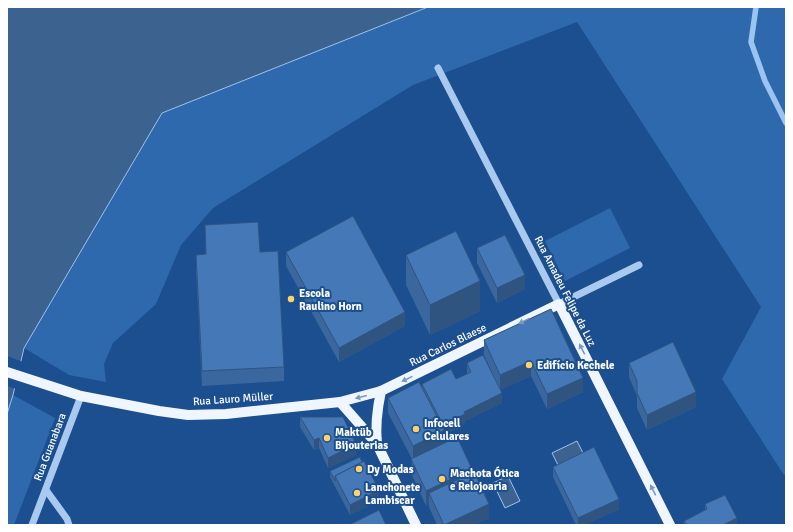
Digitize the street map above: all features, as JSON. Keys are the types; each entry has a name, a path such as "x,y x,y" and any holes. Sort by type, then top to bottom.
{"main road":[{"name":"Rua Carlos Blaese","path":"381,391 559,304"},
{"name":"Rua Amadeu Felipe da Luz","path":"559,304 670,525"},
{"name":"Rua Lauro Müller","path":"7,372 81,396 159,411 188,414 226,414 340,402 381,391"},
{"path":"377,444 377,410 381,391"},
{"path":"340,402 377,444 416,525"}],"street":[{"name":"Rua Amadeu Felipe da Luz","path":"438,68 559,304"},
{"name":"Rua Carlos Blaese","path":"559,304 639,265"},
{"name":"Rua Guanabara","path":"69,525 67,519 46,490 81,396"},
{"path":"32,525 46,490"}],"shaded area":[{"path":"7,7 428,7 162,113 24,348 7,414"},
{"path":"428,7 786,7 786,474 784,475 722,379 761,307 577,22 413,85 213,208 181,245 156,304 113,343 104,364 106,382 69,375 24,348 162,113"},
{"path":"610,208 630,248 565,281 545,241"},
{"path":"13,395 55,418 14,525 7,525 7,414"},
{"path":"577,441 584,455 559,467 552,453"},
{"path":"508,476 520,501 505,508 493,483"}],"pier":[{"path":"7,356 23,362 16,389 7,386"}],"building":[{"path":"353,216 405,312 339,348 286,252"},
{"path":"258,222 260,252 278,251 284,367 202,371 196,255 206,254 205,225"},
{"path":"456,231 480,281 430,305 406,255"},
{"path":"505,235 525,275 497,288 477,248"},
{"name":"Edifício Kechele","path":"551,309 583,378 547,394 531,361 500,375 484,340"},
{"path":"673,342 696,392 647,415 637,393 637,381 629,363"},
{"path":"483,355 502,393 464,412 465,414 443,425 422,384 451,369 456,379 471,372 467,363"},
{"name":"Infocell Celulares","path":"419,382 444,430 413,446 388,398"},
{"name":"Maktüb Bijouterias","path":"300,417 343,417 356,444 328,458 319,438 314,440"},
{"path":"457,437 472,469 426,491 411,459"},
{"path":"594,447 619,499 578,518 553,467"},
{"path":"360,457 362,462 335,476 335,481 330,471"},
{"name":"Lanchonete Lambiscar","path":"364,461 379,490 350,505 335,476"},
{"path":"474,472 489,504 444,525 429,493"},
{"path":"725,495 737,518 723,525 687,525 684,521 707,509 705,504"},
{"path":"379,510 386,525 349,525"}],"waterway":[{"path":"756,7 751,42 765,81 786,123"}],"place":[{"name":"Escola Raulino Horn","path":"291,299"},
{"name":"Edifício Kechele","path":"529,365"},
{"name":"Infocell Celulares","path":"416,429"},
{"name":"Maktüb Bijouterias","path":"327,438"},
{"name":"Dy Modas","path":"359,469"},
{"name":"Machota Ótica e Relojoaria","path":"442,479"},
{"name":"Lanchonete Lambiscar","path":"357,493"}]}
